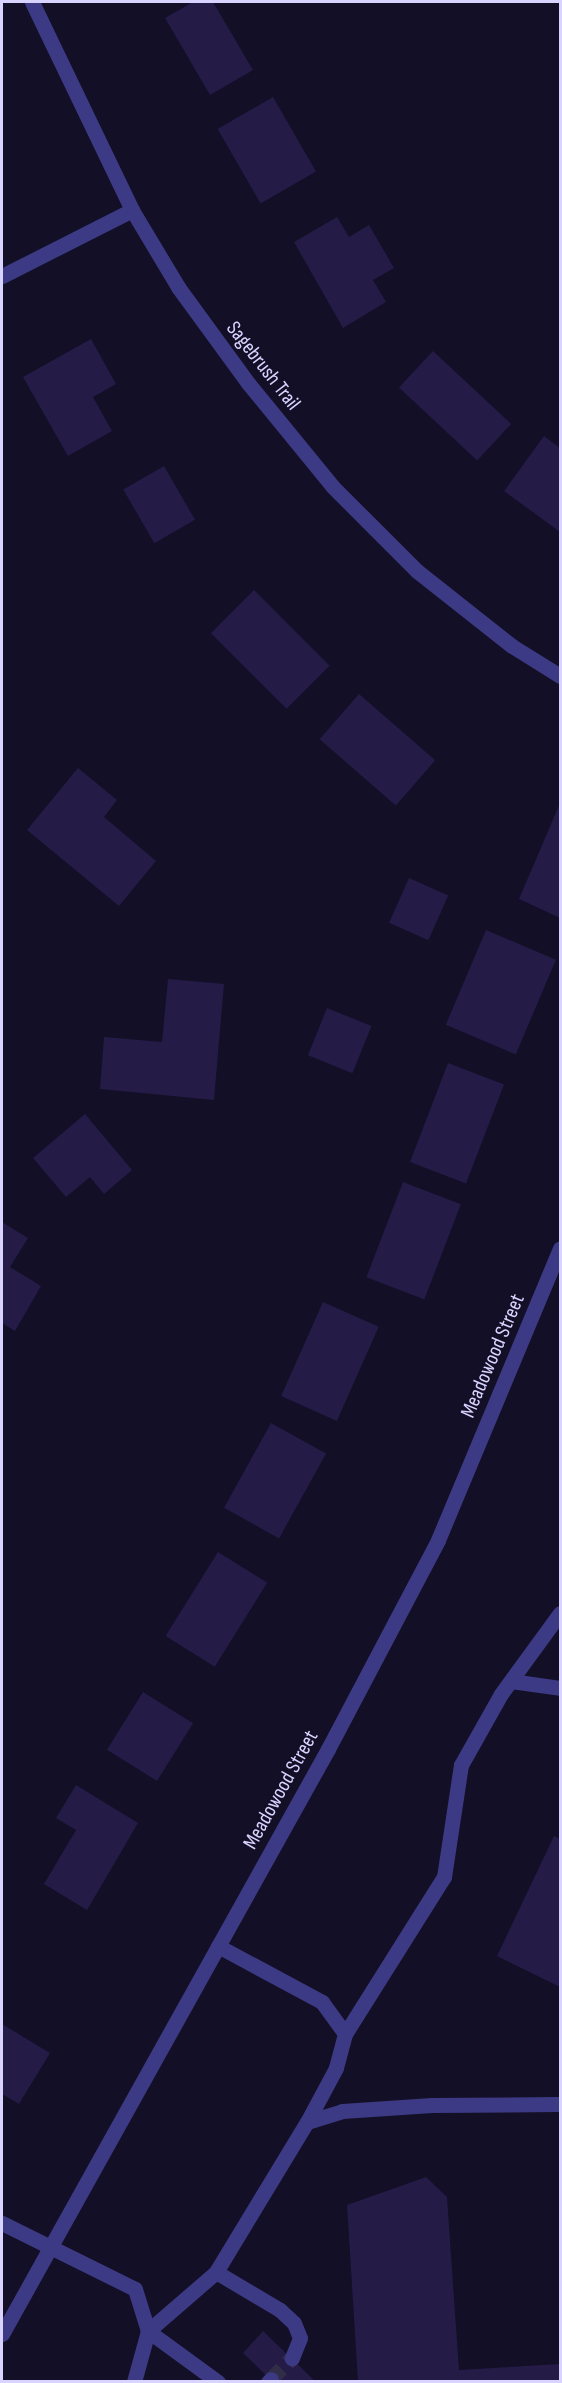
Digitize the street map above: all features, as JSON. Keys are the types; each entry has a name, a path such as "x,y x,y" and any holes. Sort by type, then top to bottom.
{"street":[{"name":"Sagebrush Trail","path":"32,2 132,210 178,287 248,383 333,487 417,571 512,646 561,676"},
{"path":"2,276 132,210"},
{"name":"Meadowood Street","path":"2,2334 328,1749 438,1540 561,1249"},
{"path":"148,2331 216,2272 307,2122 336,2068 345,2034 444,1876 461,1765 511,1682 561,1613"},
{"path":"511,1682 561,1688"},
{"path":"218,1946 322,2002 345,2034"},
{"path":"307,2122 342,2111 432,2105 561,2104"},
{"path":"2,2223 48,2248 135,2289 148,2331 134,2382"},
{"path":"216,2272 280,2310 294,2323 300,2338 292,2358"},
{"path":"148,2331 218,2382"}],"building":[{"path":"193,2 213,2 253,70 210,95 165,18"},
{"path":"273,97 316,171 261,203 218,129"},
{"path":"337,217 349,237 369,225 394,268 373,280 386,302 343,328 294,242"},
{"path":"91,339 116,384 93,397 112,431 68,456 23,377"},
{"path":"433,351 511,424 477,461 399,388"},
{"path":"544,436 560,448 560,532 504,491"},
{"path":"164,466 195,520 154,543 123,490"},
{"path":"254,590 330,666 287,709 211,633"},
{"path":"359,694 435,760 396,806 320,739"},
{"path":"78,768 117,800 104,817 156,861 119,906 27,830"},
{"path":"560,803 560,918 519,899"},
{"path":"409,878 448,895 428,940 389,923"},
{"path":"486,930 556,960 516,1055 446,1025"},
{"path":"168,979 224,984 214,1100 100,1089 104,1037 162,1042"},
{"path":"327,1008 372,1026 352,1073 308,1055"},
{"path":"448,1063 504,1085 466,1183 410,1162"},
{"path":"85,1114 132,1170 104,1194 90,1177 66,1197 33,1158"},
{"path":"403,1182 461,1204 424,1299 366,1277"},
{"path":"2,1222 28,1238 10,1267 41,1286 15,1331 2,1323"},
{"path":"323,1302 379,1327 337,1421 281,1396"},
{"path":"271,1423 326,1454 279,1538 224,1508"},
{"path":"218,1552 267,1583 215,1667 166,1636"},
{"path":"143,1692 193,1723 157,1781 107,1750"},
{"path":"76,1785 138,1823 87,1910 44,1884 76,1830 56,1818"},
{"path":"554,1836 560,1839 560,1987 497,1956"},
{"path":"2,2024 50,2053 19,2104 2,2094"},
{"path":"426,2177 447,2197 459,2370 560,2364 560,2382 358,2382 347,2205"},
{"path":"263,2331 316,2382 273,2382 243,2353"}],"tunnel":[{"path":"271,2379 292,2358"}]}
